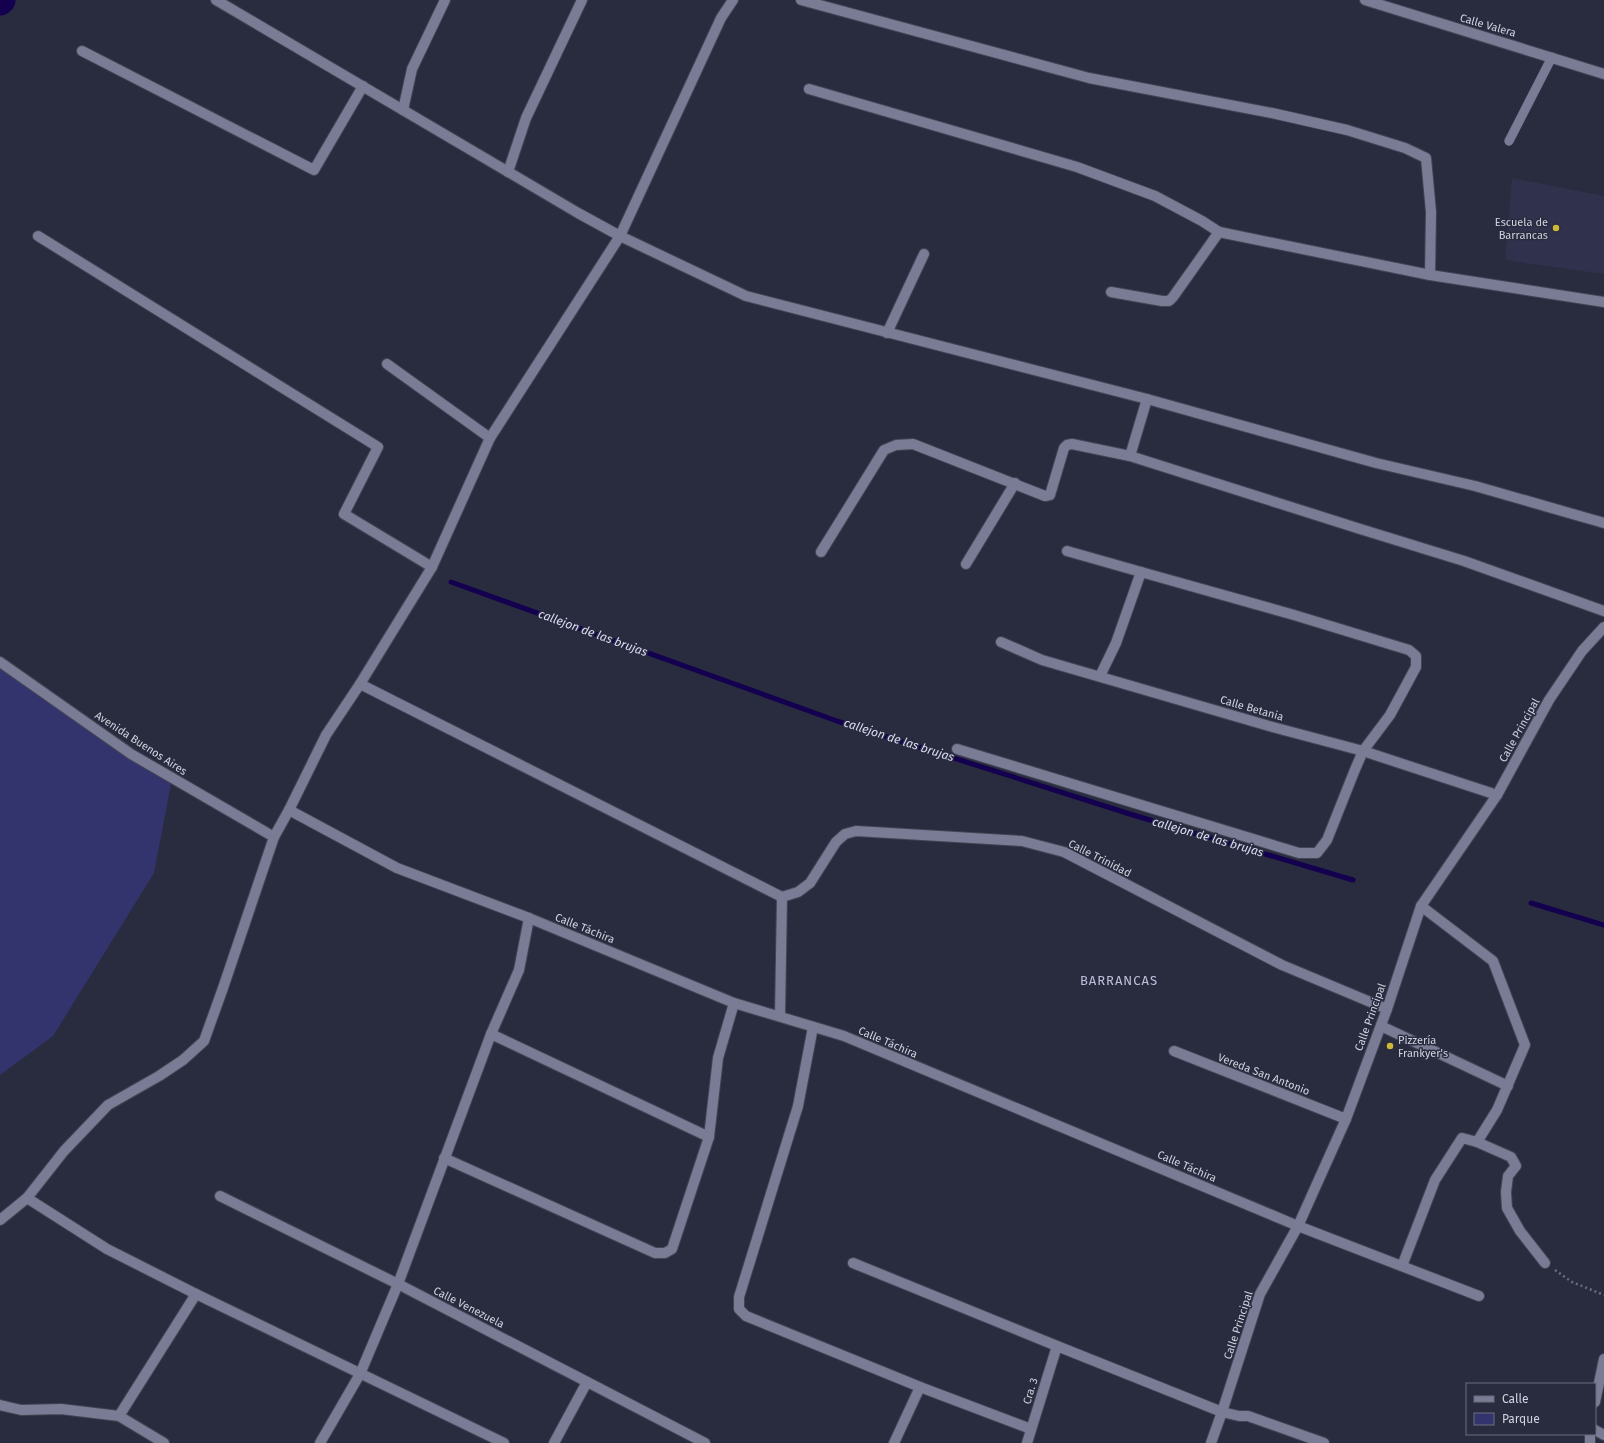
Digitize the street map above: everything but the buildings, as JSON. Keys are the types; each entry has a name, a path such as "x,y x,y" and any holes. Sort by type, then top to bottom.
{"street":[{"path":"216,0 508,172 620,236 746,296 1147,399 1376,463 1475,486 1604,523"},
{"path":"403,110 412,69 445,0"},
{"path":"508,172 526,118 582,0"},
{"path":"0,1220 27,1198 64,1151 108,1105 159,1076 183,1060 204,1040 226,980 274,837 326,735 360,684 432,567 490,438 620,236 721,18 733,0"},
{"path":"801,0 1089,78 1272,112 1348,130 1405,148 1426,158 1431,212 1430,275"},
{"name":"Calle Valera","path":"1365,0 1604,74"},
{"path":"82,51 314,170 363,86"},
{"path":"809,89 1077,167 1155,196 1219,232 1430,275 1604,302"},
{"path":"1112,292 1162,301 1169,300 1173,297 1219,232"},
{"path":"38,236 378,447 344,514 432,567"},
{"path":"887,333 924,254"},
{"path":"387,364 490,438"},
{"path":"1130,456 1147,399"},
{"path":"821,552 884,450 896,445 913,444 1048,496 1050,495 1064,448 1067,445 1072,444 1130,456 1464,562 1604,611"},
{"path":"966,564 1015,483"},
{"path":"957,749 1299,853 1317,853 1327,840 1363,751 1390,715 1416,667 1416,656 1409,650 1294,615 1067,551"},
{"path":"1100,676 1116,643 1141,572"},
{"name":"Calle Principal","path":"1211,1443 1260,1294 1298,1226 1346,1118 1381,1026 1421,906 1497,794 1549,700 1582,651 1604,627"},
{"name":"Calle Betania","path":"1001,642 1042,660 1268,726 1363,751 1497,794"},
{"name":"Avenida Buenos Aires","path":"0,662 131,754 274,837"},
{"path":"360,684 782,897 780,1016"},
{"name":"Calle Táchira","path":"289,810 396,868 529,918 734,1003 844,1036 1298,1226 1479,1296"},
{"name":"Calle Trinidad","path":"782,897 798,892 810,883 836,842 845,834 856,831 1022,841 1064,852 1282,965 1387,1009"},
{"path":"1421,906 1493,960 1525,1045 1497,1110 1477,1142"},
{"path":"320,1443 360,1374 398,1284 491,1034 519,970 529,918"},
{"path":"444,1158 655,1253 665,1253 672,1249 709,1137 718,1058 734,1003"},
{"path":"1381,1026 1508,1086"},
{"path":"813,1027 798,1106 739,1297 739,1309 746,1316 920,1387 1031,1429"},
{"path":"491,1034 709,1137"},
{"name":"Vereda San Antonio","path":"1174,1051 1346,1118"},
{"path":"1402,1266 1435,1180 1462,1138 1477,1142 1511,1157 1516,1166 1508,1176 1506,1192 1507,1208 1520,1231 1545,1263"},
{"name":"Calle Venezuela","path":"220,1196 398,1284 705,1443"},
{"path":"27,1198 107,1249 196,1294 504,1443"},
{"path":"853,1263 1222,1412 1239,1416 1248,1416 1324,1443"},
{"path":"119,1416 196,1294"},
{"name":"Cra. 3","path":"1027,1443 1057,1346"},
{"path":"1596,1397 1604,1359"},
{"path":"554,1443 587,1382"},
{"path":"894,1443 920,1387"},
{"path":"0,1405 21,1410 61,1409 119,1416 164,1443"}],"lane":[{"path":"1509,141 1552,57"}],"path":[{"path":"1545,1263 1572,1282 1604,1295"}],"shaded area":[{"name":"Escuela de Barrancas","path":"1512,178 1604,196 1604,274 1505,260"}],"green space":[{"path":"0,662 172,779 154,873 53,1036 0,1075"}],"waterway":[{"name":"callejon de las brujas","path":"451,582 837,721 1133,815 1353,880"},
{"name":"callejon de las brujas","path":"1531,903 1604,925"}],"place":[{"name":"Escuela de Barrancas","path":"1556,228"},
{"name":"Pizzería Frankyer's","path":"1390,1046"}],"district":[{"name":"BARRANCAS","path":"1119,980"}]}
